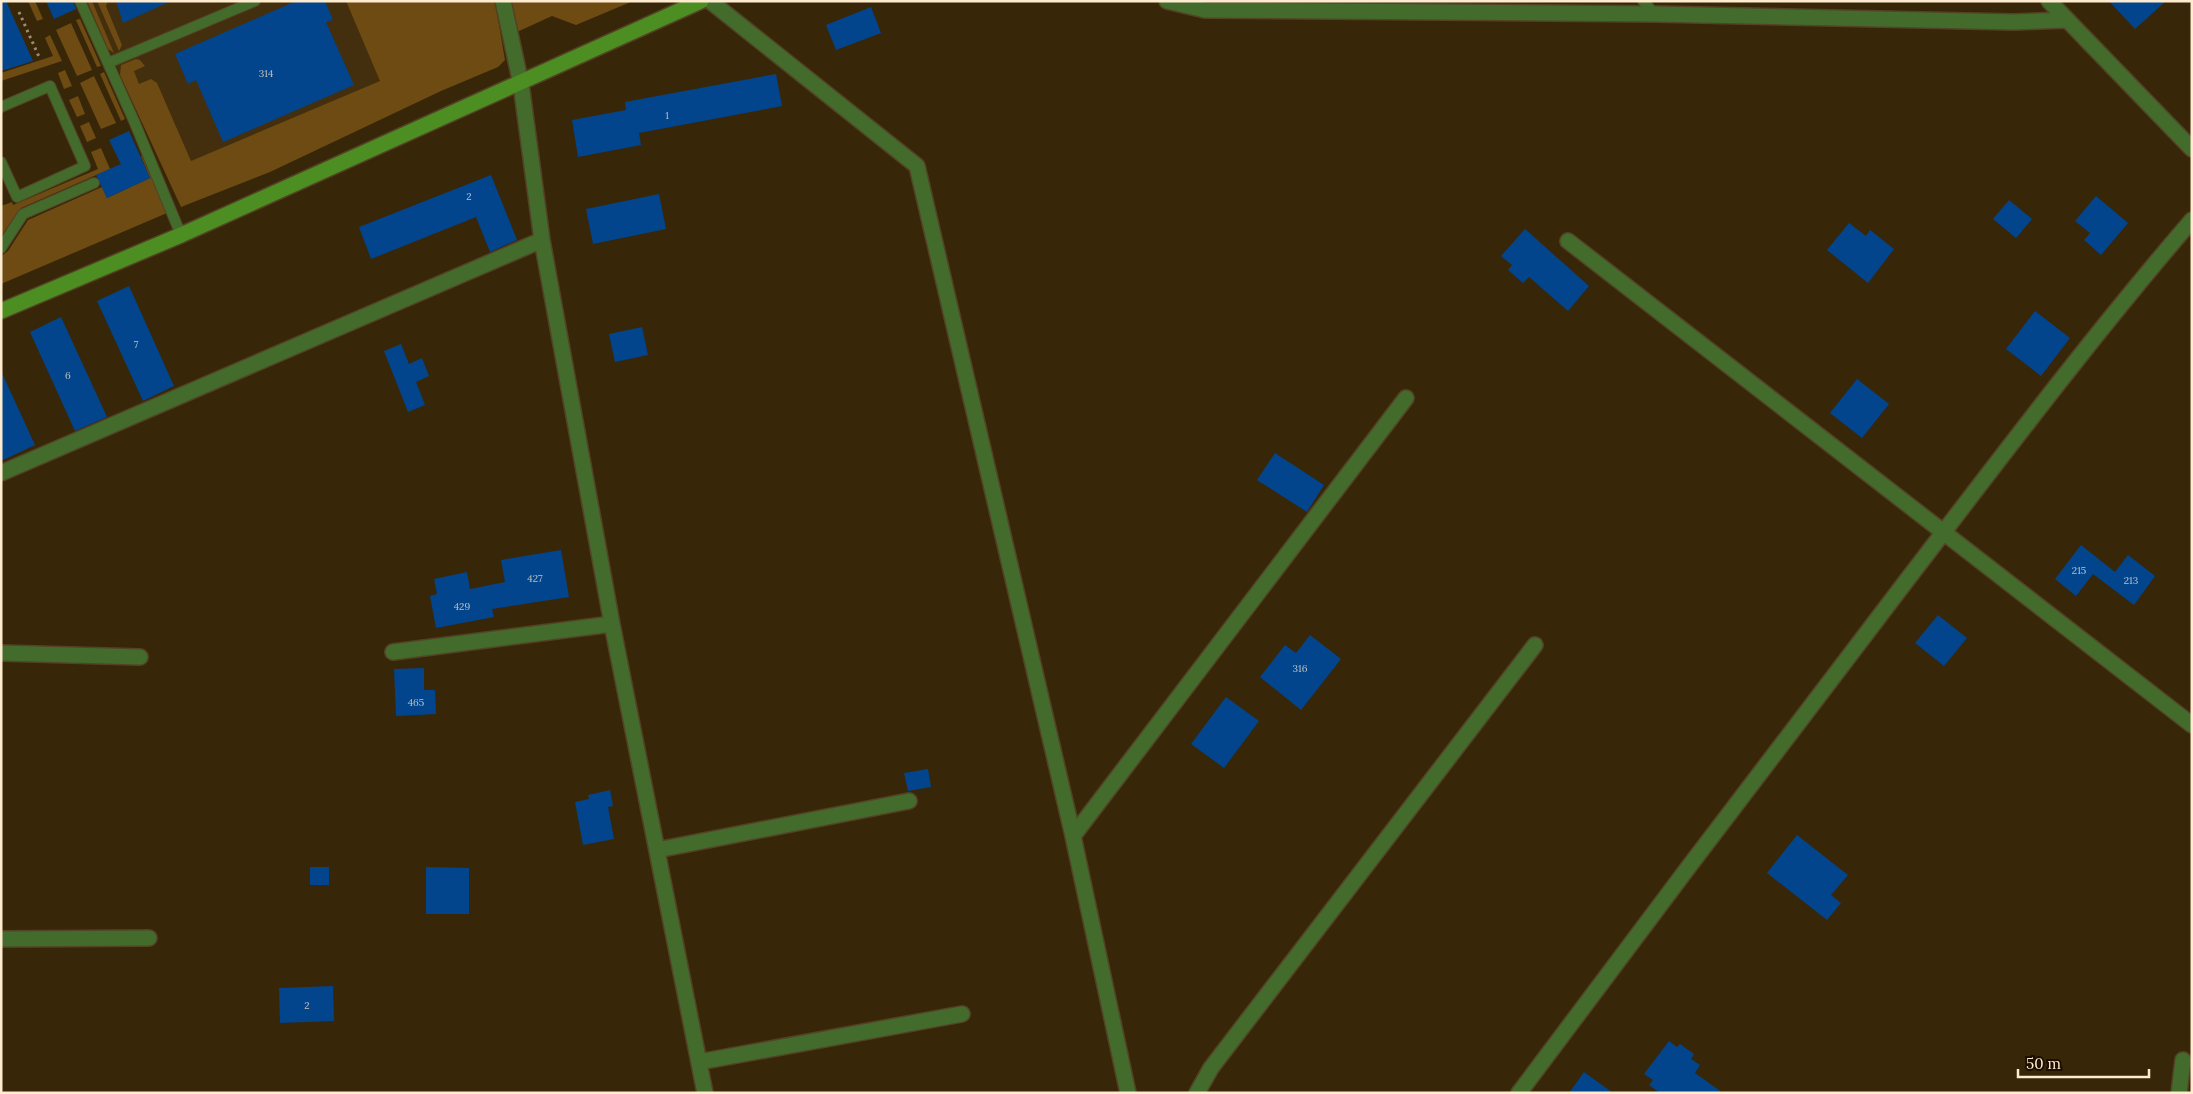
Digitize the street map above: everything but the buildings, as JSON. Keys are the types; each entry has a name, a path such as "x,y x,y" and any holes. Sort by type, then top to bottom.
{"street":[{"path":"503,1 521,84 542,240 612,624 705,1093"},
{"path":"1,311 180,235 521,84 701,1"},
{"path":"710,1 916,166 1073,836 1128,1093"},
{"path":"1168,1 1205,10 1655,14 2004,21 2067,20"},
{"path":"2049,1 2192,149"},
{"path":"1519,1093 1740,798 1943,533 2126,296 2192,220"},
{"path":"1,473 542,240"},
{"path":"1568,241 2192,725"},
{"path":"1073,836 1406,398"},
{"path":"394,652 612,624"},
{"path":"1197,1093 1211,1068 1535,645"},
{"path":"1,653 140,657"},
{"path":"657,850 910,800"},
{"path":"1,939 149,938"},
{"path":"699,1062 962,1014"},
{"path":"2179,1093 2183,1060"}],"lane":[{"path":"80,1 180,235"},
{"path":"108,64 256,1"},
{"path":"1643,1 1655,14"},
{"path":"1,107 50,86 85,166 17,197 1,162"},
{"path":"1,248 23,214 94,183"}],"path":[{"path":"19,12 40,59"}],"shaded area":[{"path":"28,1 35,1 43,19 37,21"},
{"path":"87,1 424,1 451,63 178,201"},
{"path":"87,1 92,1 114,53 108,49"},
{"path":"97,1 108,1 106,6 122,45 119,51"},
{"path":"346,1 495,1 505,60 498,67 441,91 270,172 181,207 120,75 121,65 136,59 140,60 145,66 134,71 139,84 151,79 157,83 191,161 380,81"},
{"path":"511,1 633,1 576,25 552,16 517,32"},
{"path":"80,19 101,66 97,67 76,20"},
{"path":"71,23 92,70 77,76 56,30"},
{"path":"50,35 62,61 1,81 1,73 53,56 45,38"},
{"path":"65,70 72,86 64,89 58,73"},
{"path":"104,72 125,119 121,121 100,74"},
{"path":"94,76 116,123 101,129 80,83"},
{"path":"78,96 85,114 77,117 69,100"},
{"path":"89,122 96,138 87,142 80,126"},
{"path":"101,148 110,169 21,208 2,235 1,206 12,202 13,205 98,169 91,152"},
{"path":"141,156 167,213 1,284 1,256 8,251 28,220 102,187 107,198 150,178"}]}
